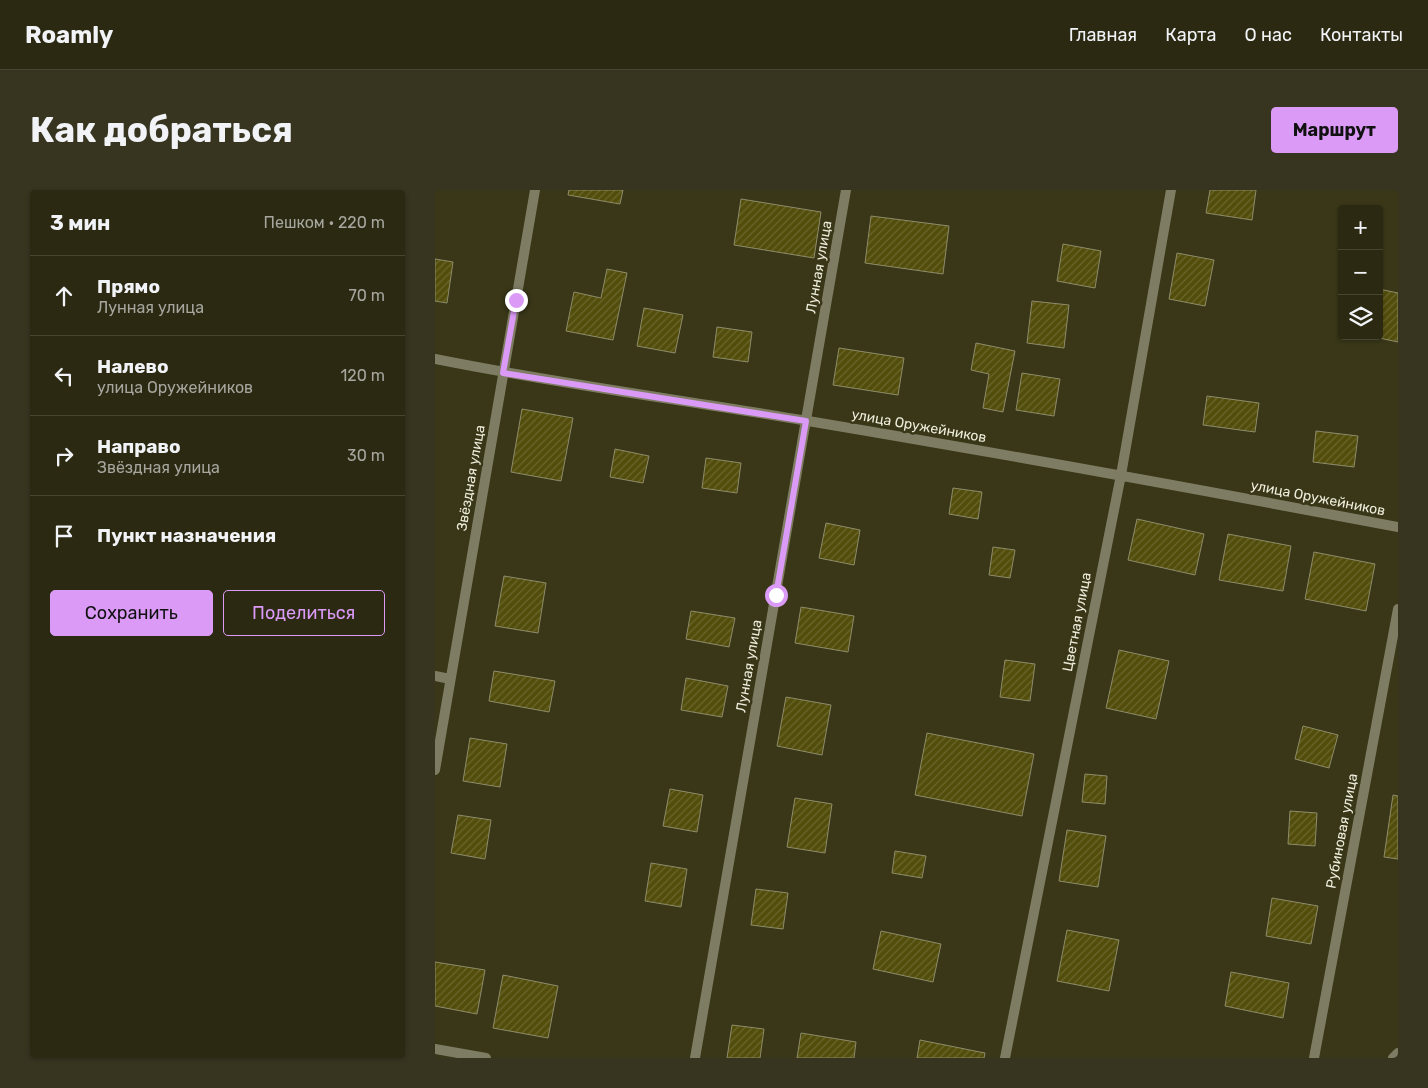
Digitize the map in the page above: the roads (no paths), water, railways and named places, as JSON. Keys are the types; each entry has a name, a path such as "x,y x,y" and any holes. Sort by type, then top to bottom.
{"street":[{"name":"Звёздная улица","path":"435,770 535,190"},
{"name":"Лунная улица","path":"695,1058 846,190"},
{"name":"Цветная улица","path":"1005,1058 1121,475 1171,190"},
{"name":"улица Оружейников","path":"435,359 503,373 806,421 1121,475 1398,527"},
{"name":"Рубиновая улица","path":"1314,1058 1398,609"},
{"path":"435,676 451,679"},
{"path":"435,1049 486,1058"},
{"path":"1393,1058 1398,1053"}]}
